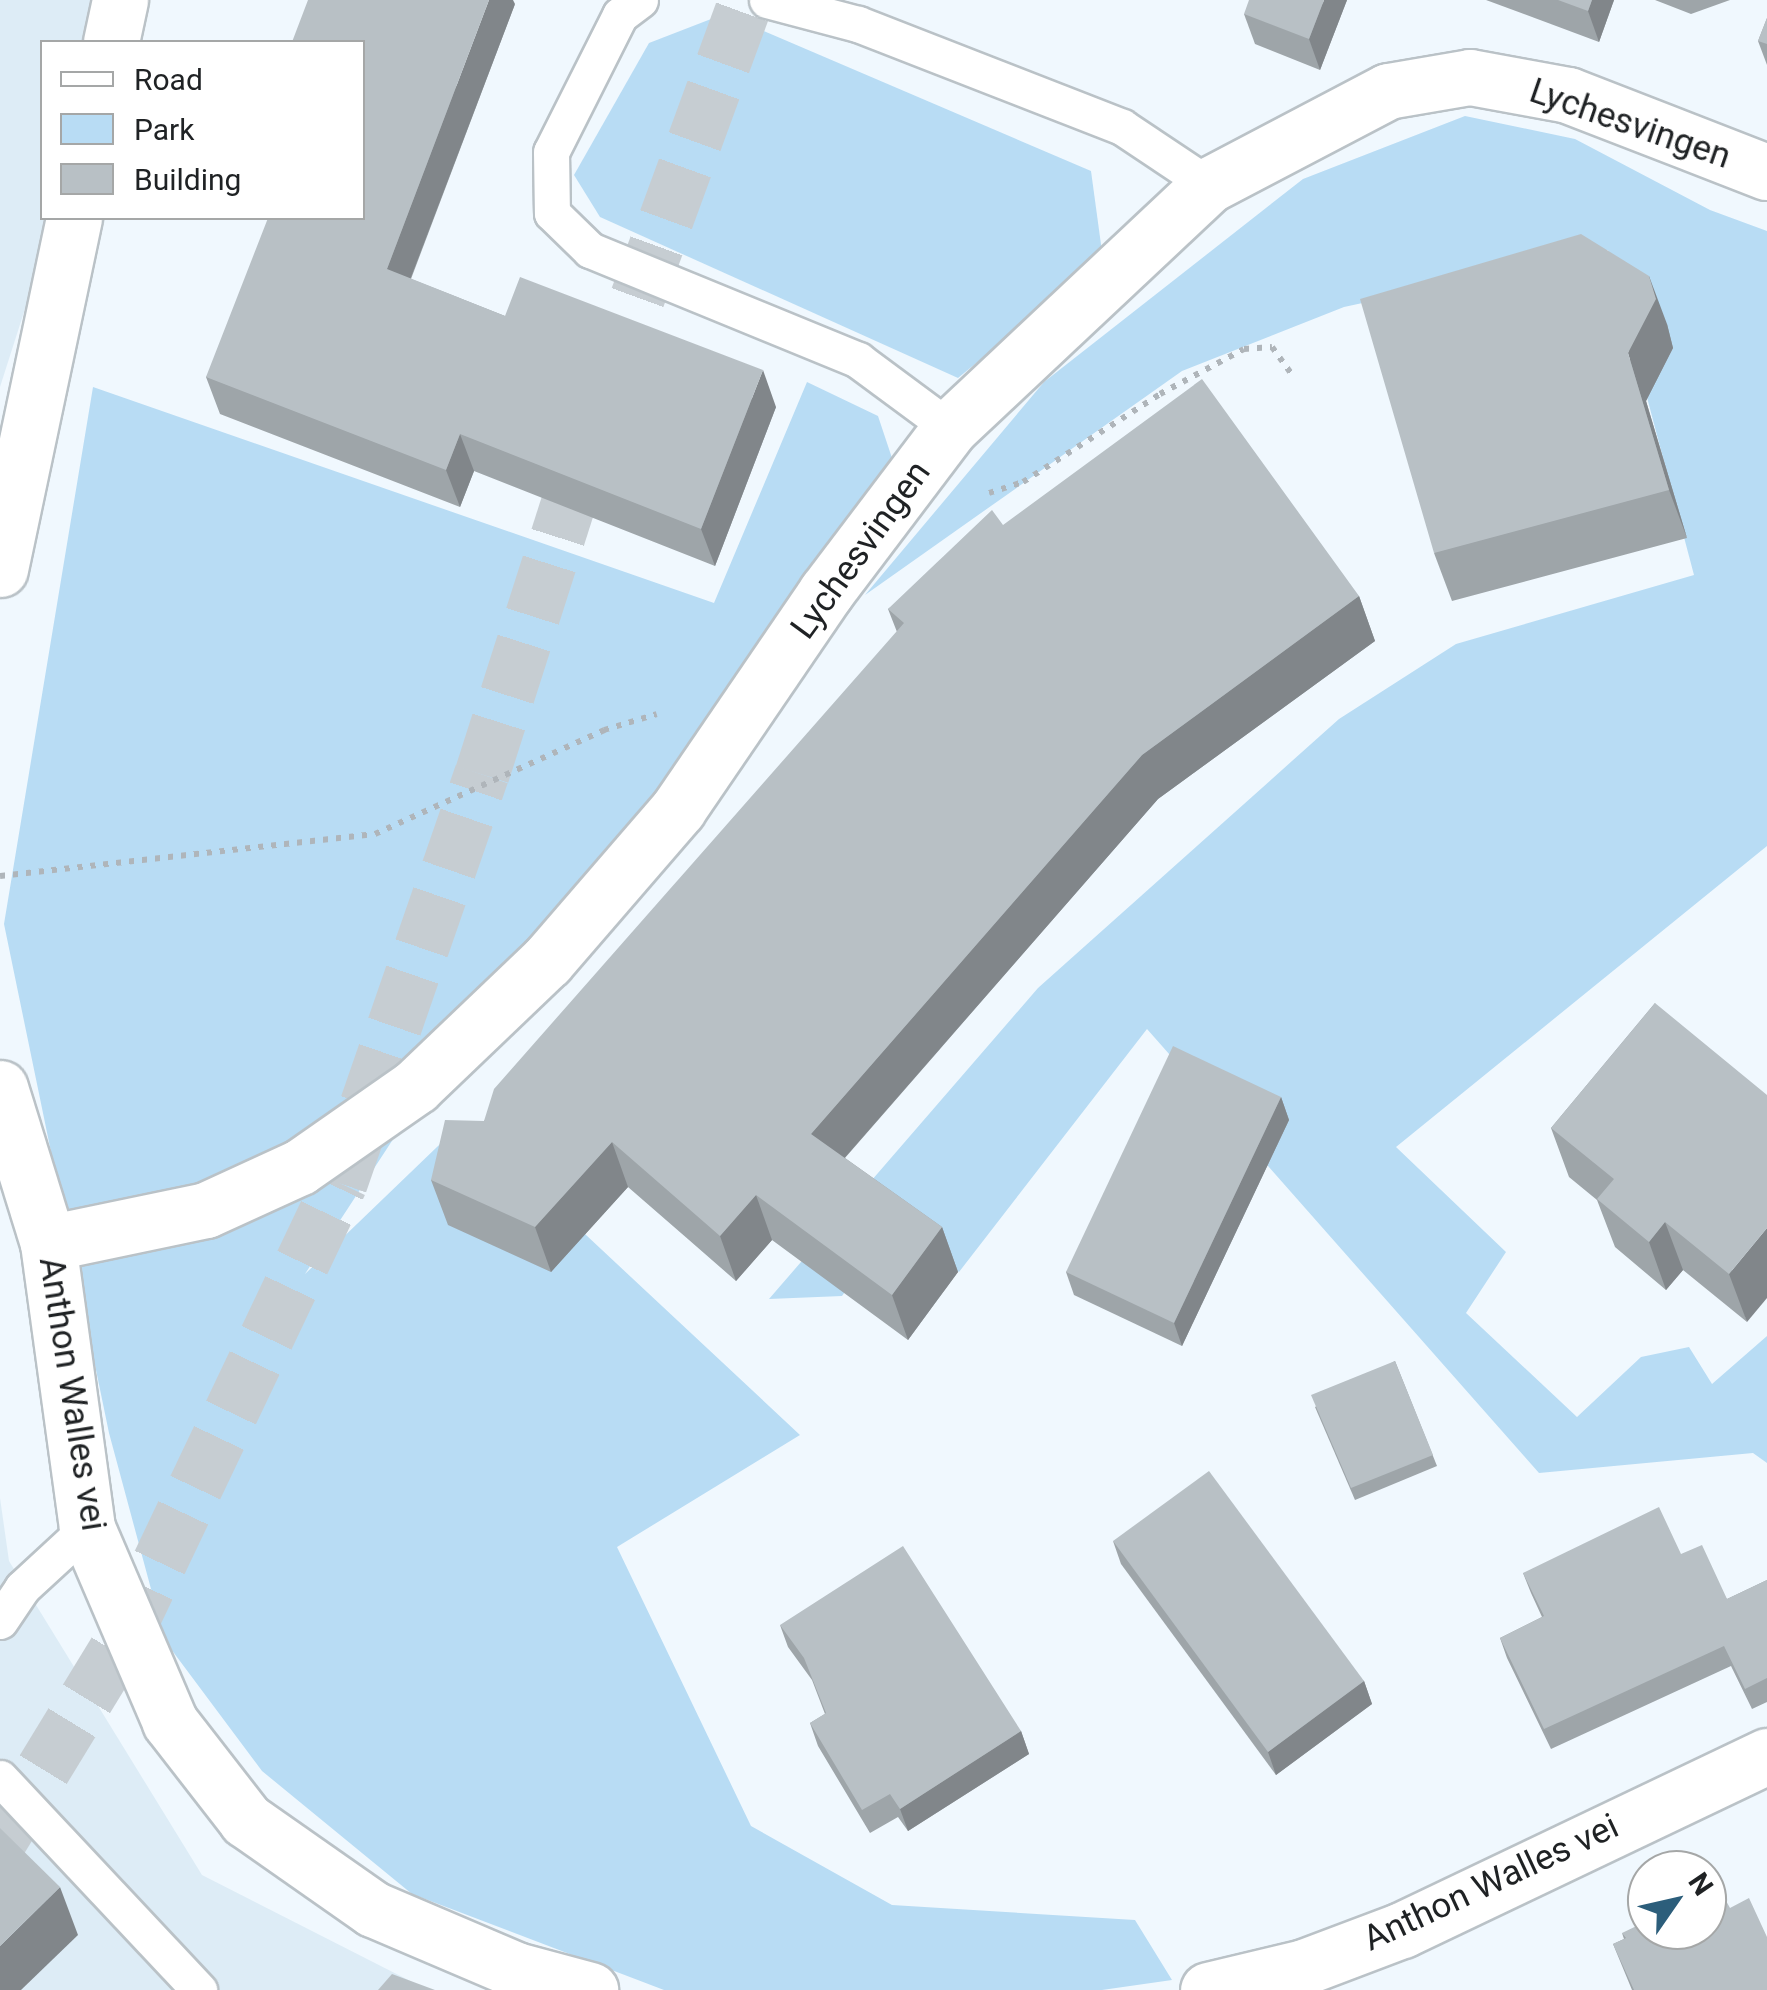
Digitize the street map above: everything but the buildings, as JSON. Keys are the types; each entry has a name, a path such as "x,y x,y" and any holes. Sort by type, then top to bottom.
{"street":[{"path":"111,40 120,0"},
{"name":"Lychesvingen","path":"48,1242 206,1210 300,1166 416,1086 547,961 678,809 950,428 1209,185 1388,91 1470,77 1568,95 1767,172"},
{"path":"0,569 74,220"},
{"name":"Anthon Walles vei","path":"0,1088 48,1242 87,1528 170,1722 246,1820 373,1908 516,1970 590,1990"},
{"name":"Anthon Walles vei","path":"1208,1990 1304,1967 1402,1930 1767,1756"}],"lane":[{"path":"640,0 620,14 551,152 552,213 590,250 858,360 950,428"},
{"path":"767,0 858,24 1122,127 1209,185"},
{"path":"0,1621 22,1588 87,1528"},
{"path":"0,1778 199,1990"}],"path":[{"path":"913,477 953,498 1002,491 1244,350 1272,347 1291,373"},
{"path":"0,876 376,834 604,730 682,707 752,706"}],"shaded area":[{"path":"0,0 123,0 111,40 40,40 40,220 53,220 0,387"},
{"path":"0,1498 9,1561 202,1875 428,1990 0,1990"}],"green space":[{"path":"724,14 1091,171 1103,259 958,378 600,217 574,175 649,43"},
{"path":"1465,116 1575,139 1710,210 1767,231 1767,846 1396,1147 1506,1252 1466,1313 1577,1417 1641,1357 1689,1347 1712,1384 1767,1336 1767,1463 1753,1453 1539,1473 1147,1029 959,1272 893,1223 842,1296 769,1299 1038,988 1339,719 1456,644 1694,575 1608,250 1344,307 1182,371 865,595 1044,382 1303,179"},
{"path":"807,382 878,416 893,461 654,805 488,994 305,1274 464,1121 800,1435 617,1547 751,1826 892,1905 1135,1920 1172,1980 1102,1990 664,1990 412,1894 262,1771 165,1641 109,1433 4,924 93,387 714,603"}],"tunnel":[{"path":"0,1840 124,1637 340,1183 482,774 609,375 746,0"}]}
